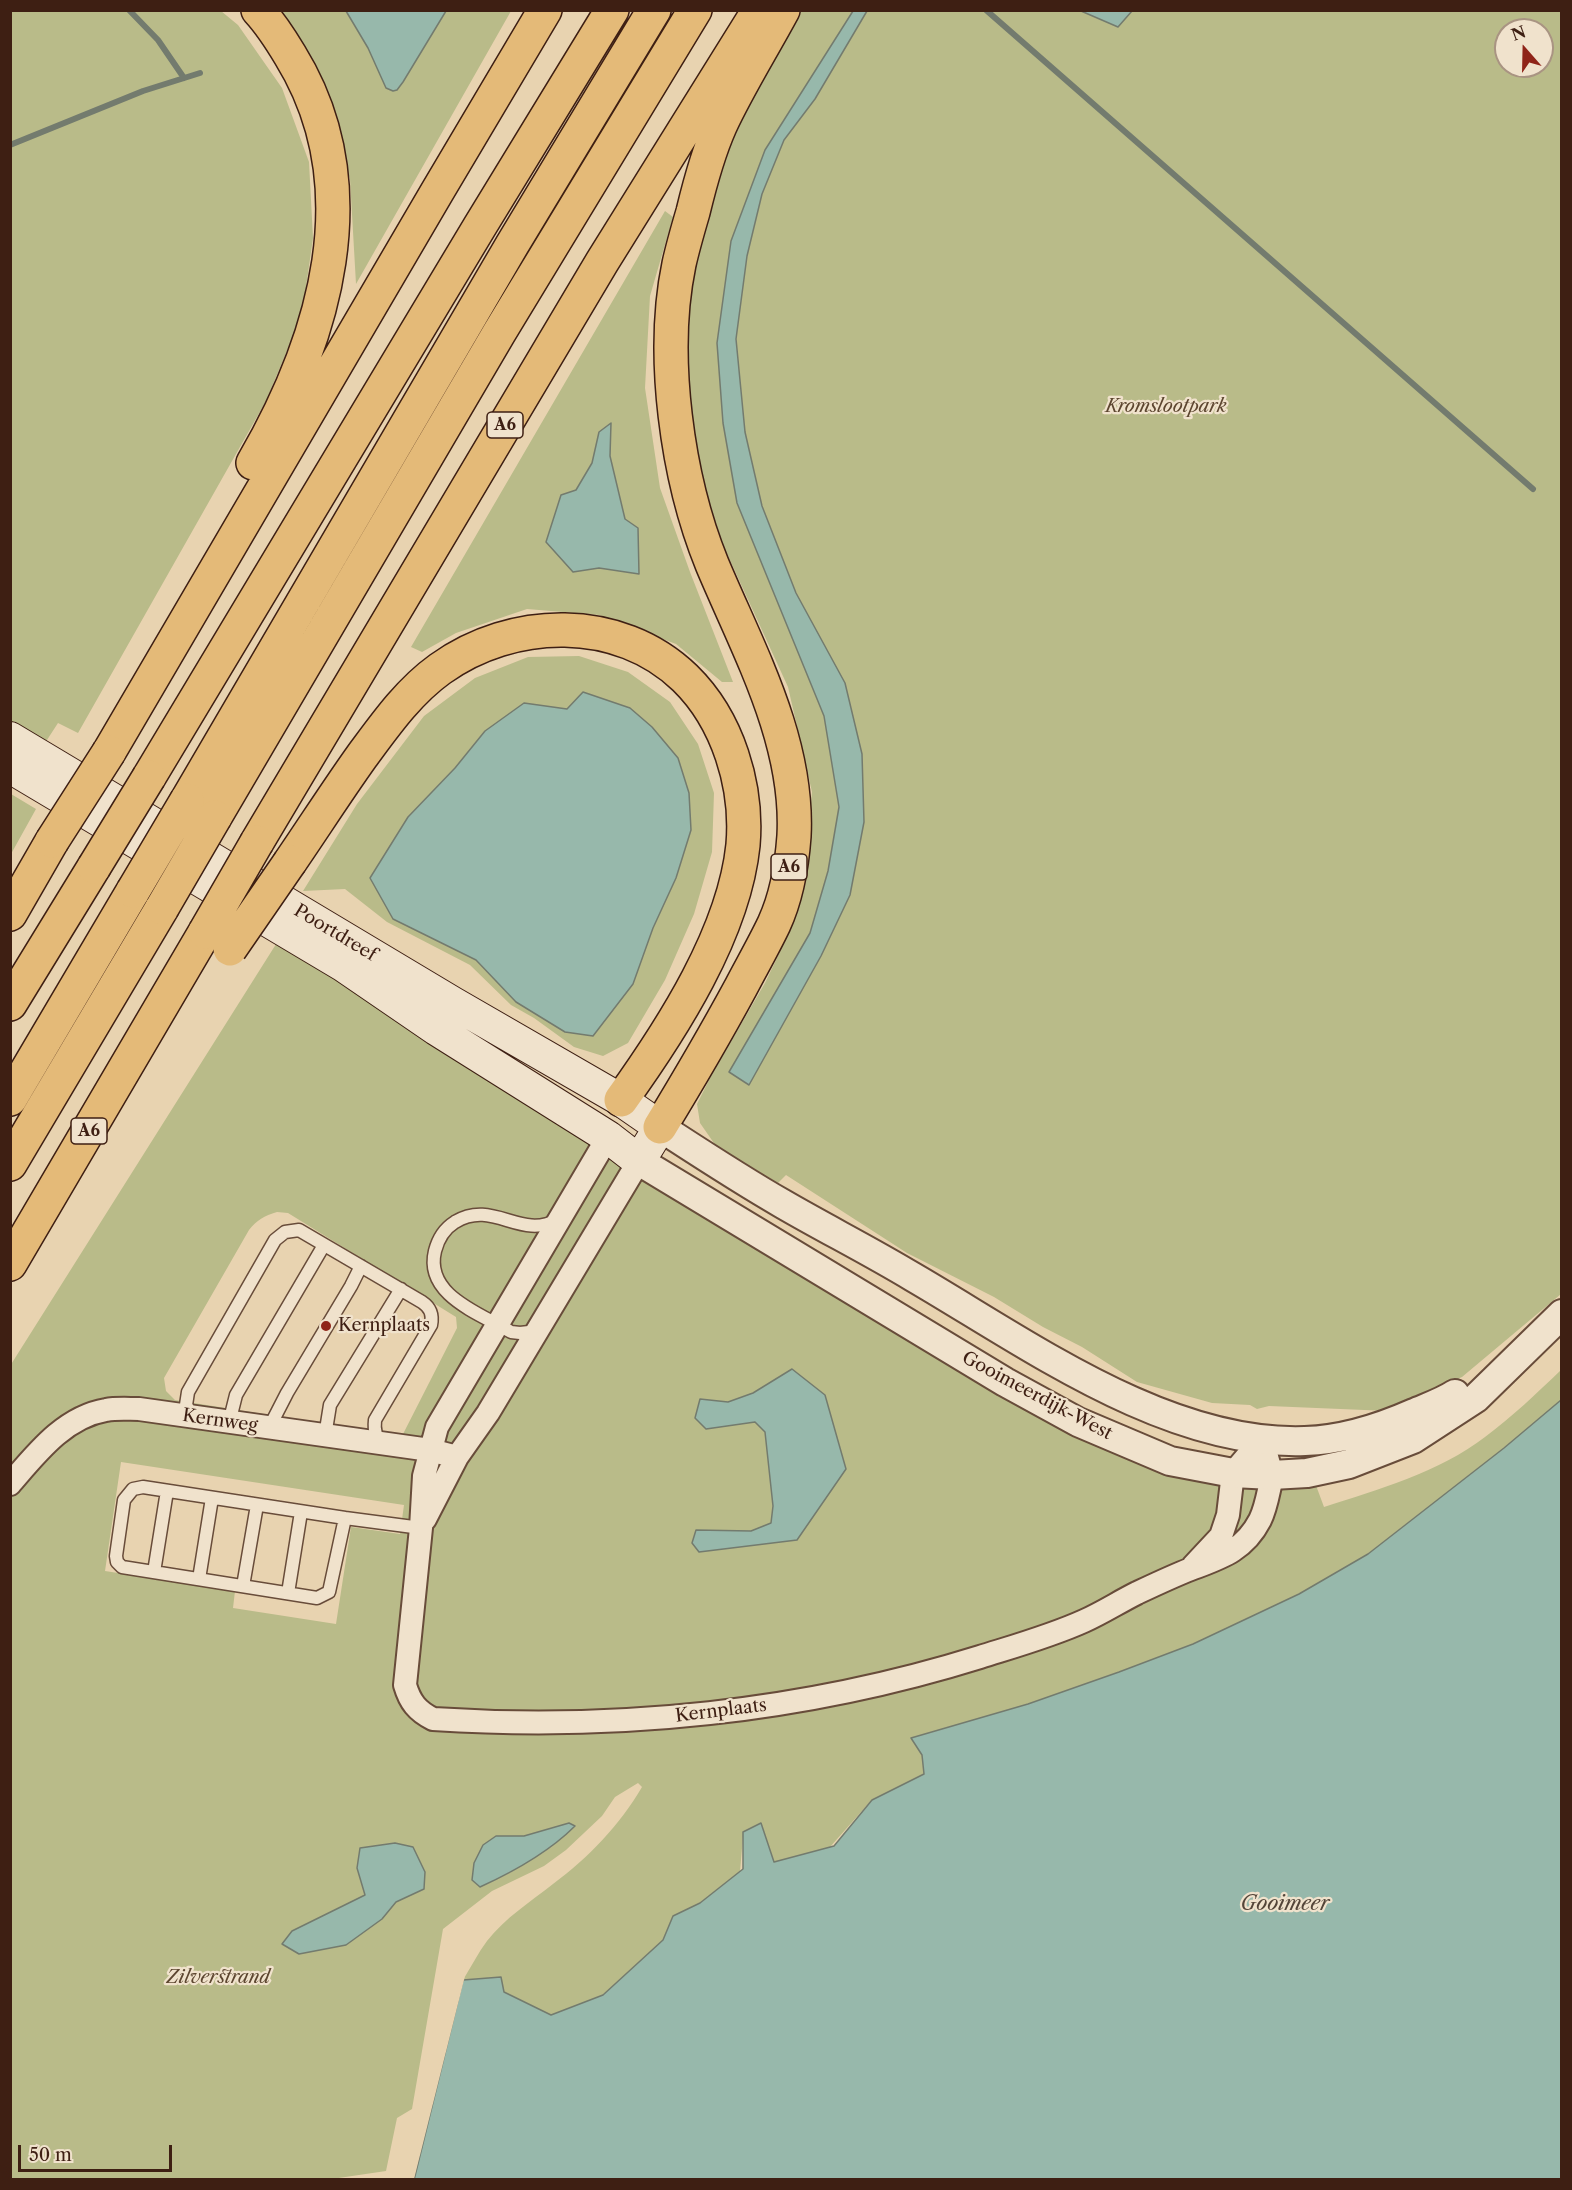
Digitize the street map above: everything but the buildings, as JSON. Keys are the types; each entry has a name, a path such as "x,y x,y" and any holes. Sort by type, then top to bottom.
{"highway":[{"path":"10,914 52,841 259,453 300,369 325,288 332,247 333,214 329,160 321,117 305,79 258,10"},
{"path":"100,748 545,10"},
{"path":"10,1004 612,10"},
{"path":"10,1099 476,306 654,10"},
{"path":"10,1164 499,333 695,10"},
{"name":"A6","path":"218,941 257,842 596,272 759,10"},
{"name":"A6","path":"660,1127 712,1041 776,921 794,837 793,796 781,734 711,560 689,495 678,437 673,386 672,337 679,266 699,187 720,127 783,10"},
{"name":"A6","path":"10,1264 168,998 290,862 385,724 419,686 441,668 464,654 493,641 512,636 556,629 591,631 615,637 662,660 685,678 706,702 722,729 733,756 743,813 743,844 738,875 728,909 711,951 674,1020 621,1100"}],"main road":[{"name":"Poortdreef","path":"10,738 394,968 621,1100 660,1127"},
{"name":"Poortdreef","path":"10,767 344,966 436,1029 608,1137 639,1161"},
{"name":"Kernplaats","path":"608,1137 621,1100"},
{"name":"Kernplaats","path":"639,1161 660,1127"}],"street":[{"name":"Gooimeerdijk-West","path":"660,1127 782,1204 911,1275 1106,1389 1186,1422 1262,1439 1305,1441 1343,1436 1383,1427 1452,1397 1518,1355"},
{"name":"Kernplaats","path":"608,1137 437,1427 430,1450 424,1476 405,1685 409,1699 421,1713 433,1719 597,1722 755,1708 837,1694 949,1666 1033,1640 1085,1621 1139,1592 1223,1558 1239,1547 1251,1534 1263,1513 1272,1475 1262,1439"},
{"name":"Gooimeerdijk-West","path":"639,1161 1005,1382 1078,1422 1170,1461 1233,1473 1272,1475 1307,1473 1349,1464 1413,1439 1476,1398 1562,1314"},
{"name":"Kernplaats","path":"421,1528 457,1457 488,1413 639,1161"},
{"name":"Kernweg","path":"10,1485 59,1432 75,1421 107,1409 139,1409 430,1450 457,1457"},
{"path":"1233,1473 1262,1439"},
{"name":"Kernplaats","path":"1190,1570 1215,1544 1226,1526 1233,1473"}],"lane":[{"path":"539,1330 520,1334 511,1332 451,1298 436,1276 434,1266 438,1241 454,1223 467,1215 480,1213 493,1215 524,1226 537,1227 560,1218"},
{"path":"193,1417 186,1406 188,1392 275,1240 285,1232 299,1230 427,1305 432,1320 375,1420 375,1432 384,1444"},
{"path":"229,1423 236,1395 324,1245"},
{"path":"269,1428 361,1266"},
{"path":"325,1436 330,1405 400,1289"},
{"path":"345,1518 329,1592 316,1598 122,1567 117,1562 116,1556 126,1496 138,1487 421,1528"},
{"path":"154,1572 167,1491"},
{"path":"199,1579 212,1498"},
{"path":"243,1586 257,1505"},
{"path":"288,1593 301,1512"}],"green space":[{"path":"10,11 221,11 238,25 282,88 309,162 313,238 302,315 266,401 78,733 58,723 45,743 10,724"},
{"path":"273,11 346,11 368,48 403,82 446,11 511,11 356,284 350,179 320,80"},
{"name":"Kromslootpark","path":"800,11 853,11 765,150 731,241 717,343 723,423 737,503 824,716 839,807 828,871 810,933 730,1072 748,1085 821,956 850,895 864,822 796,593 762,506 745,432 736,339 747,256 762,194 784,140 815,99 867,11 1561,11 1561,1294 1462,1377 1388,1411 1269,1406 1257,1409 1250,1405 1212,1403 1137,1382 1082,1347 1043,1327 994,1297 907,1253 786,1175 778,1183 716,1146 700,1123 697,1104 765,983 787,937 803,887 812,792 788,687 723,545 692,450 683,351 698,240 735,129"},
{"path":"665,211 673,217 650,296 645,388 660,488 733,682 722,682 676,644 599,615 527,609 456,633 422,652 411,647","holes":["599,432 610,456 625,519 638,529 638,574 599,568 573,572 561,495 576,490 592,463"]},
{"path":"579,656 628,672 670,702 698,744 714,793 712,852 694,914 665,980 628,1043 603,1056 574,1047 534,1018 511,1005 470,965 387,922 345,889 303,891 357,804 424,716 475,678 528,657","holes":["567,709 691,830 676,878 653,928 516,1002 476,960 393,919 371,878 408,817 455,768 485,731"]},
{"path":"11,794 36,809 11,854"},
{"name":"Zilverstrand","path":"278,941 1128,1452 1314,1480 1324,1507 1408,1479 1448,1460 1485,1437 1561,1370 1562,1400 1368,1554 1299,1594 1193,1644 1119,1672 1028,1704 911,1738 922,1755 924,1774 869,1803 830,1847 774,1862 761,1823 743,1836 740,1872 697,1905 673,1916 663,1940 603,1995 551,2015 503,1992 500,1977 463,1980 494,1933 591,1852 624,1815 642,1787 638,1783 615,1797 602,1816 566,1850 544,1866 492,1891 443,1929 412,2109 397,2118 386,2171 325,2180 11,2180 10,1366","holes":["277,1212 288,1213 456,1317 457,1328 402,1436 175,1400 166,1391 164,1378 249,1230 265,1217","792,1369 796,1540 696,1530 751,1531 771,1523 773,1506 765,1432 755,1422 706,1428 700,1399 728,1402 753,1393","121,1462 404,1505 400,1534 351,1527 336,1624 233,1608 235,1591 105,1571","556,1845 539,1853 511,1872 480,1887 474,1882"]}],"water":[{"path":"1132,10 1118,27 1081,11"},
{"path":"346,11 446,11 403,82 397,90 393,91 386,88 368,48"},
{"path":"853,11 867,11 815,99 784,140 762,194 747,256 736,339 745,432 762,506 796,593 845,683 862,754 864,822 850,895 821,956 749,1085 729,1072 810,933 828,871 839,807 824,716 737,503 723,423 717,343 731,241 765,150"},
{"path":"611,423 610,456 625,519 638,528 639,574 599,568 573,572 546,542 561,495 576,490 592,463 599,432"},
{"path":"583,692 630,708 652,727 678,758 689,793 691,830 676,878 653,928 633,984 593,1036 565,1032 516,1002 476,960 393,919 370,878 408,817 455,768 485,731 524,703 567,709"},
{"path":"792,1369 825,1395 846,1469 797,1540 699,1552 692,1543 696,1530 751,1531 771,1523 773,1506 765,1432 755,1422 706,1429 695,1418 700,1399 728,1402 753,1393"},
{"name":"Gooimeer","path":"1561,1400 1561,2179 414,2180 463,1980 501,1977 504,1992 551,2015 603,1995 663,1940 673,1916 700,1903 743,1869 743,1832 761,1823 774,1862 834,1846 872,1800 924,1774 922,1755 911,1738 1028,1704 1119,1672 1193,1644 1299,1594 1368,1554 1504,1448"},
{"path":"569,1823 575,1826 542,1853 518,1868 480,1887 472,1880 474,1863 483,1845 496,1836 524,1836"},
{"path":"395,1843 413,1847 425,1872 424,1889 396,1902 382,1919 346,1945 299,1954 282,1944 292,1931 365,1895 357,1868 360,1848"}],"pier":[{"path":"465,1976 414,2179 411,2180 460,1979"}],"waterway":[{"path":"129,10 158,40 184,78"},
{"path":"986,10 1533,489"},
{"path":"10,145 143,91 200,73"}],"place":[{"name":"Kernplaats","path":"326,1326"}]}
